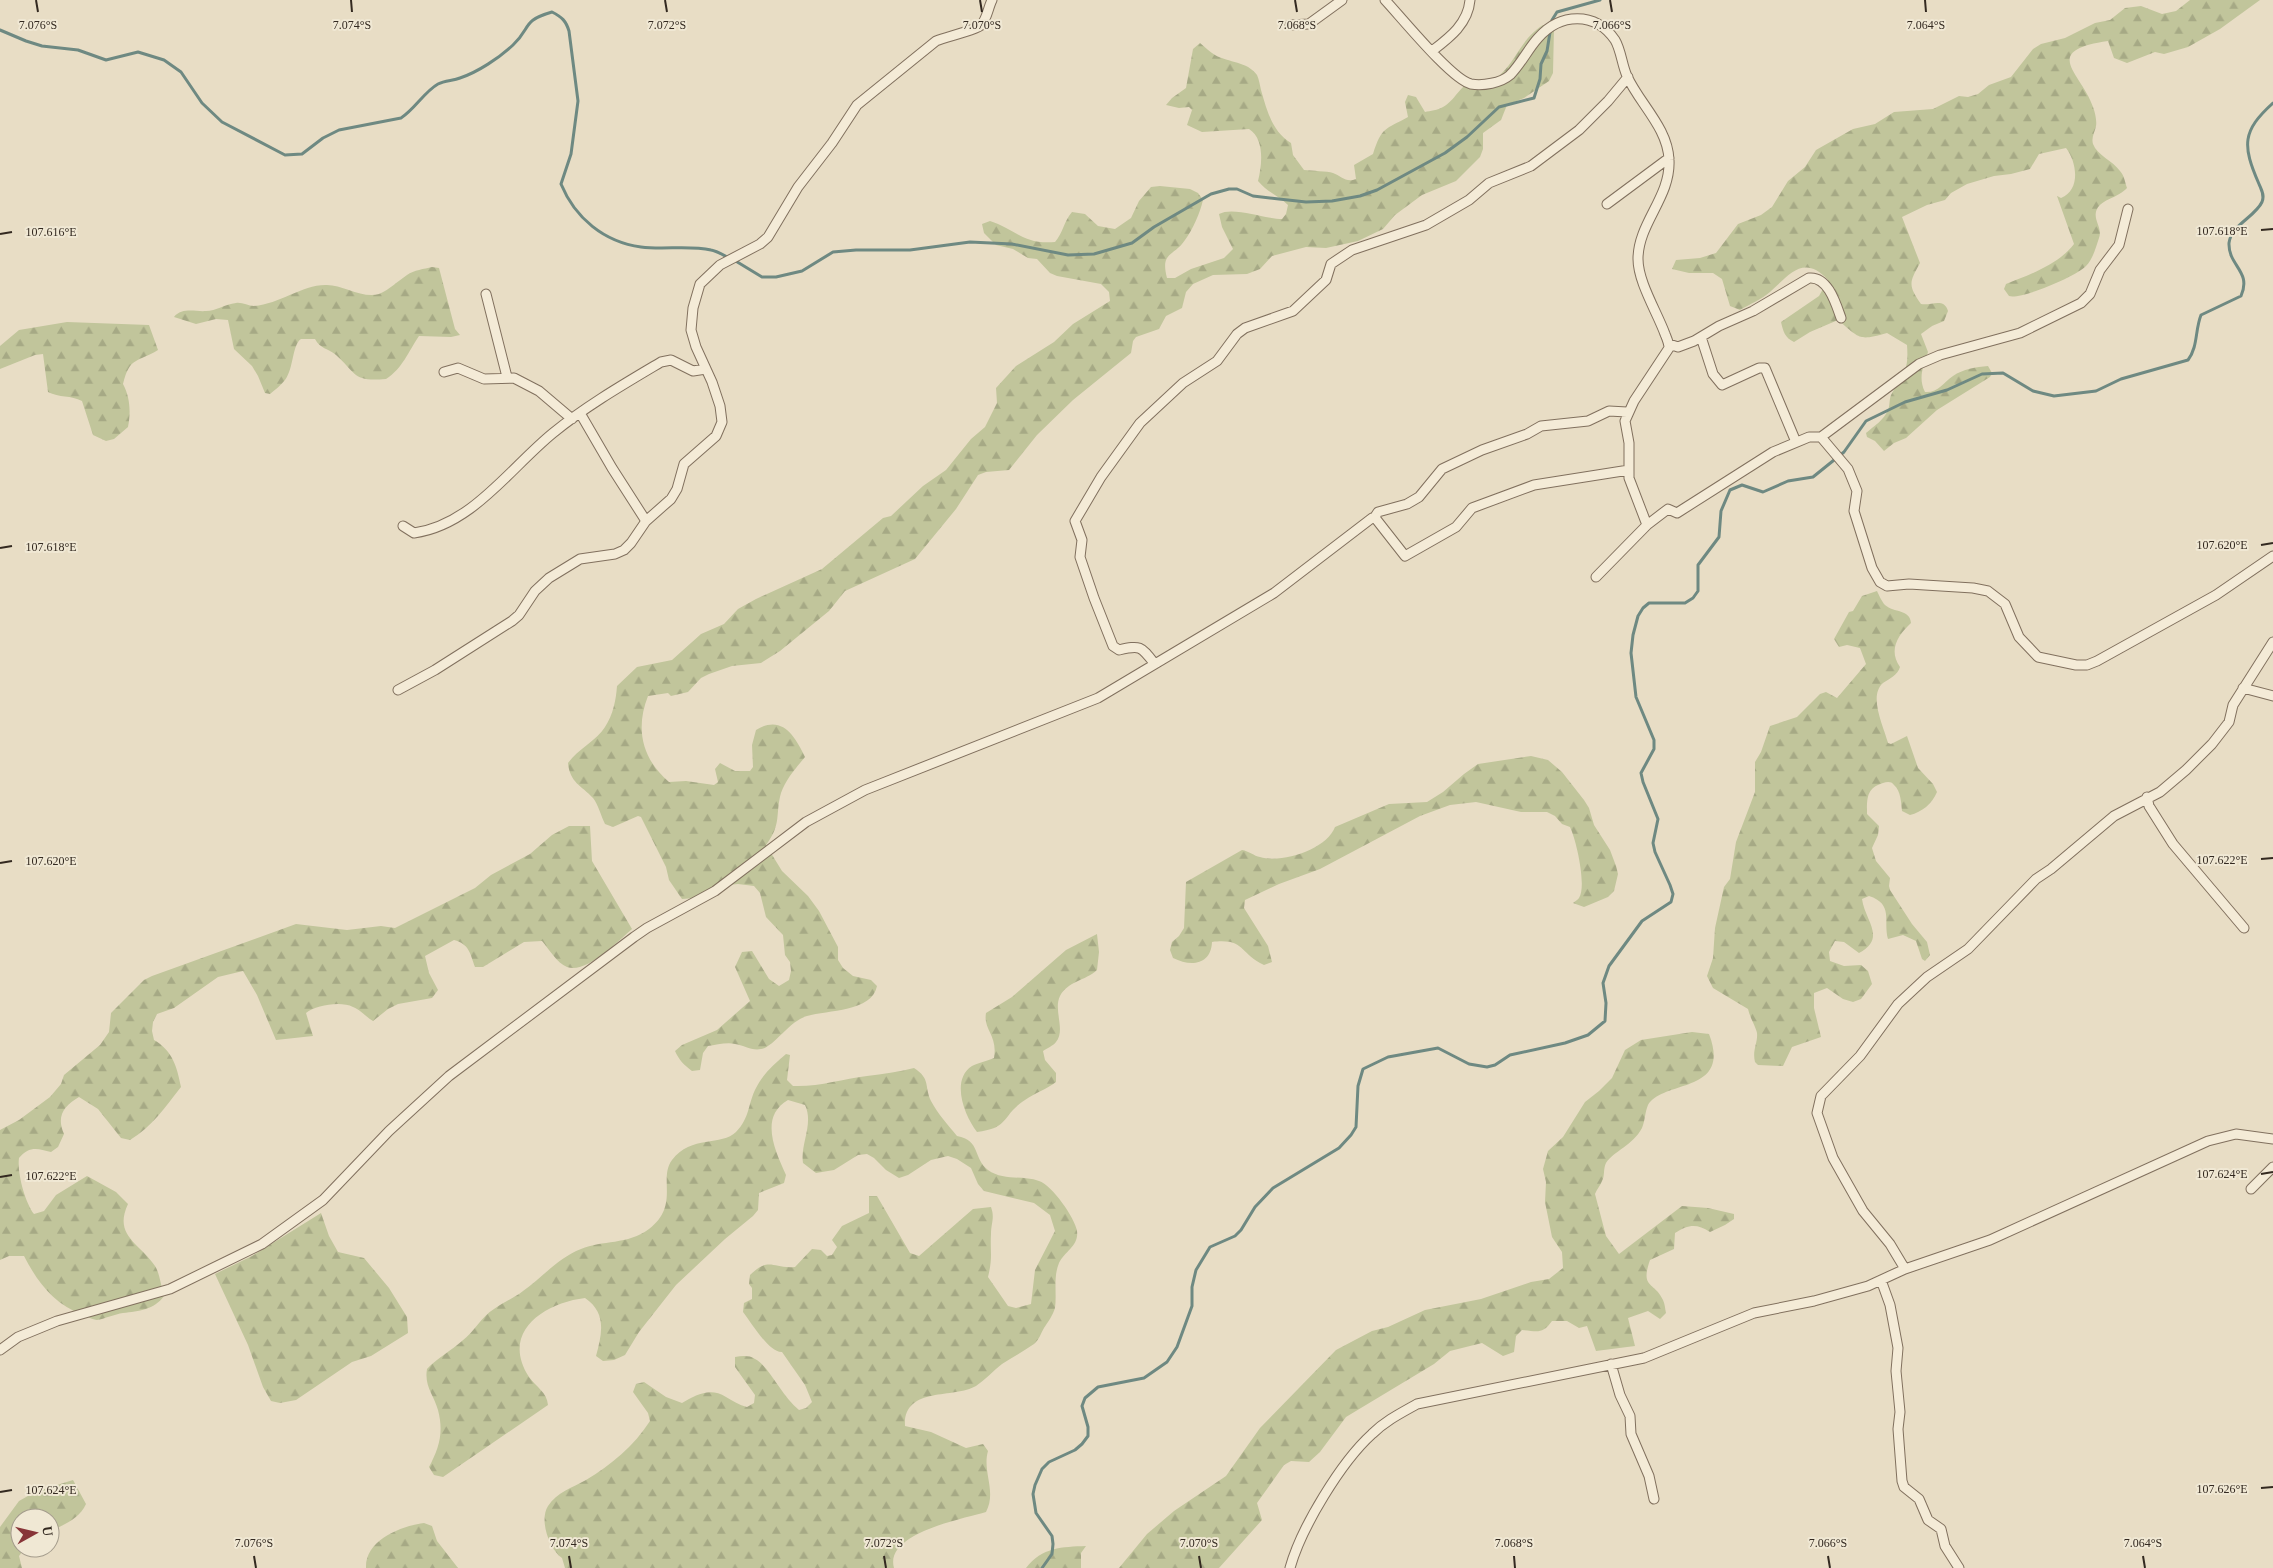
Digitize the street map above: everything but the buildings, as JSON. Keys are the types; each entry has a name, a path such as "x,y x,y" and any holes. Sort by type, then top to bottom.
{"street":[{"path":"398,690 435,670 512,621 548,578 587,556 614,554 624,550 646,521 671,499 686,460 707,446 722,422 720,406 691,330 693,308 700,284 720,265 742,254 768,237 798,187 832,143 857,105 936,41 952,34 977,28 983,22 992,0"},
{"path":"1290,26 1309,24 1342,0"},
{"path":"1385,0 1459,78 1470,83 1489,84 1510,75 1539,36 1546,30 1570,19 1592,20 1615,41 1628,77 1652,116 1666,145 1669,158 1666,187 1644,232 1638,260 1643,282 1669,344 1664,357 1628,412 1625,421 1629,443 1629,478 1647,525"},
{"path":"1432,51 1454,34 1462,24 1470,0"},
{"path":"1154,663 1141,648 1133,647 1119,650 1113,646 1080,557 1082,540 1075,521 1101,477 1140,423 1183,383 1217,361 1234,338 1245,328 1293,311 1326,280 1331,264 1352,250 1369,242 1414,231 1464,203 1489,183 1531,166 1579,130 1608,101 1628,77"},
{"path":"1607,204 1669,158"},
{"path":"1596,577 1647,525 1668,509 1677,513 1773,452 1809,437 1821,438 1919,364 1940,355 2020,333 2080,303 2090,294 2100,270 2119,245 2128,209"},
{"path":"1669,344 1678,347 1701,337 1719,326 1753,311 1793,286 1813,277 1822,282 1832,296 1841,318"},
{"path":"486,294 507,377"},
{"path":"1701,337 1713,374 1722,385 1759,368 1764,368 1796,442"},
{"path":"403,526 414,533 422,532 438,528 459,516 572,418 666,360 676,361 693,371 706,369"},
{"path":"444,372 458,368 484,379 507,377 524,382 572,418"},
{"path":"0,1350 18,1337 57,1321 170,1289 262,1244 323,1200 388,1131 449,1076 634,937 723,886 806,822 865,790 1090,701 1274,594 1369,519 1374,518 1375,514 1408,504 1419,498 1442,469 1482,450 1527,434 1541,426 1588,421 1609,411 1628,412"},
{"path":"580,413 603,454 646,521"},
{"path":"1821,438 1848,470 1856,491 1854,511 1872,568 1880,582 1887,586 1909,584 1973,588 1988,591 2005,604 2020,637 2038,657 2062,663 2087,665 2097,662 2216,595 2273,556"},
{"path":"1374,518 1405,556 1456,526 1472,508 1534,485 1629,470"},
{"path":"1905,1269 1890,1244 1864,1211 1833,1158 1817,1113 1821,1096 1860,1056 1898,1004 1927,977 1968,949 2038,876 2052,869 2114,816 2166,786 2212,744 2229,722 2233,705 2273,642"},
{"path":"2243,688 2273,696"},
{"path":"2147,797 2150,806 2173,844 2244,928"},
{"path":"1290,1568 1320,1502 1343,1467 1371,1434 1394,1416 1417,1404 1654,1354 1754,1312 1843,1294 1905,1269 1990,1240 2208,1141 2236,1134 2273,1139"},
{"path":"2252,1189 2273,1167"},
{"path":"1881,1280 1890,1304 1898,1348 1896,1371 1900,1412 1898,1429 1902,1481 1904,1487 1919,1499 1928,1520 1941,1529 1945,1546 1959,1568"},
{"path":"1611,1364 1620,1395 1630,1416 1631,1434 1649,1476 1654,1499"}],"green space":[{"path":"2190,0 2260,0 2220,29 2188,47 2164,54 2155,52 2127,63 2114,58 2108,41 2087,45 2075,51 2070,57 2070,65 2088,95 2094,111 2096,128 2093,144 2121,173 2127,188 2097,209 2096,217 2100,230 2099,238 2091,260 2081,270 2049,286 2025,294 2009,296 2004,289 2006,284 2034,273 2052,263 2074,244 2057,196 2061,198 2067,194 2072,189 2074,182 2075,168 2066,148 2039,154 2030,169 1994,176 1967,184 1951,193 1945,200 1927,205 1902,217 1920,263 1912,280 1912,288 1921,304 1944,304 1948,311 1944,321 1932,326 1921,334 1928,352 1922,377 1925,392 1937,389 1953,376 1970,369 1988,366 1992,373 1990,377 1937,410 1906,438 1894,443 1884,451 1875,441 1867,437 1866,433 1881,420 1888,410 1891,395 1906,367 1907,345 1887,333 1860,337 1838,320 1810,332 1794,342 1788,338 1781,322 1819,296 1828,280 1812,268 1798,269 1791,273 1767,295 1740,310 1730,306 1722,279 1713,273 1689,273 1672,269 1676,260 1700,258 1716,253 1738,224 1761,215 1772,207 1788,181 1805,167 1816,150 1853,129 1875,124 1894,112 1933,109 1959,96 1968,97 1978,94 1989,85 2011,77 2033,49 2041,44 2065,38 2095,23 2110,20 2125,8 2141,6 2162,14 2176,11"},
{"path":"1543,25 1551,25 1554,28 1553,73 1549,81 1524,98 1507,105 1501,120 1483,133 1483,149 1480,157 1456,181 1422,195 1395,215 1383,229 1358,241 1326,248 1306,247 1272,256 1260,269 1247,274 1213,275 1193,284 1186,292 1182,308 1166,316 1159,329 1136,337 1133,341 1131,353 1073,400 1037,435 1009,470 986,472 978,475 956,509 915,559 845,591 829,611 780,651 761,663 732,666 709,674 701,678 688,692 671,696 668,693 648,696 642,720 644,743 652,764 669,782 686,781 714,785 718,782 715,769 720,763 735,771 750,771 753,767 752,745 756,730 773,725 780,726 792,735 805,757 791,774 783,788 779,800 776,825 766,845 782,871 808,896 819,911 838,947 838,960 843,968 853,976 871,980 877,986 873,995 867,1001 858,1005 848,1009 807,1016 800,1019 766,1048 754,1049 729,1043 708,1046 703,1053 700,1070 692,1071 689,1069 680,1060 675,1051 682,1045 717,1030 750,1001 735,967 742,952 752,951 769,979 779,986 789,980 790,962 785,955 783,935 766,917 760,893 754,886 738,884 717,886 695,898 682,899 669,880 666,867 641,817 638,816 613,827 605,824 593,798 571,775 568,763 602,732 614,707 617,686 637,667 672,660 701,634 724,624 738,609 822,569 883,518 891,516 923,486 946,470 971,439 985,427 997,403 996,388 1016,366 1054,342 1073,324 1110,301 1109,292 1101,284 1057,276 1050,273 1037,259 1028,258 1013,249 996,245 984,233 982,224 990,221 1027,239 1055,242 1072,212 1085,214 1098,226 1115,229 1131,218 1139,201 1151,187 1190,189 1198,193 1203,200 1196,221 1188,236 1169,255 1165,263 1167,278 1175,278 1191,269 1224,258 1233,249 1222,227 1219,214 1232,211 1282,219 1286,214 1288,205 1258,181 1261,168 1261,153 1258,139 1254,133 1249,129 1202,132 1187,125 1192,110 1189,107 1179,108 1166,105 1186,88 1193,49 1200,43 1220,58 1253,70 1257,75 1271,120 1279,133 1291,143 1293,155 1304,170 1330,172 1346,180 1352,180 1356,179 1354,165 1373,154 1382,133 1408,117 1405,102 1408,95 1416,97 1425,112 1443,107 1470,82 1492,78 1501,74 1530,36"},
{"path":"432,267 439,268 455,329 460,335 451,337 419,336 401,365 386,379 361,378 352,372 336,355 319,345 315,339 301,339 296,346 285,380 270,394 265,393 252,366 234,349 228,320 216,319 196,324 174,317 185,311 210,311 236,303 254,306 264,304 318,286 333,286 366,295 379,294 410,273"},
{"path":"67,322 149,325 158,350 135,361 128,369 123,384 129,405 128,427 114,439 106,441 93,435 82,401 48,392 43,354 35,355 0,369 0,346 19,330"},
{"path":"1877,591 1885,605 1908,615 1911,623 1896,643 1896,661 1900,667 1879,689 1877,696 1878,712 1888,743 1891,744 1907,736 1918,768 1933,784 1937,792 1926,807 1910,815 1902,811 1898,790 1893,784 1890,782 1883,783 1870,791 1867,814 1879,826 1878,835 1872,848 1876,861 1890,878 1890,890 1912,924 1927,942 1930,955 1925,961 1922,959 1916,941 1903,935 1888,939 1885,908 1877,899 1869,896 1862,899 1872,929 1872,941 1859,953 1844,942 1835,941 1829,952 1830,961 1844,966 1861,965 1868,971 1872,984 1861,999 1853,1002 1843,999 1827,988 1814,993 1814,1008 1821,1037 1792,1047 1783,1066 1758,1065 1754,1058 1757,1033 1748,1009 1713,988 1707,976 1713,958 1715,928 1724,887 1730,879 1736,842 1755,792 1755,762 1761,752 1770,726 1797,717 1820,694 1826,692 1837,698 1866,664 1860,648 1847,645 1839,647 1834,639 1849,612 1853,611 1862,596"},
{"path":"1531,756 1548,760 1562,772 1589,808 1594,825 1610,850 1618,874 1614,891 1608,897 1584,907 1573,903 1579,899 1582,884 1578,852 1570,827 1562,824 1555,816 1547,812 1521,812 1476,802 1450,805 1420,816 1320,869 1279,884 1245,900 1244,908 1268,946 1272,962 1264,965 1256,961 1237,945 1223,941 1212,942 1208,955 1199,962 1187,963 1173,958 1170,950 1172,942 1184,928 1186,882 1242,850 1269,859 1303,853 1323,842 1335,827 1389,804 1427,802 1443,792 1478,764"},
{"path":"569,826 590,826 592,861 632,929 593,961 584,966 567,967 557,959 542,941 524,942 483,967 475,967 466,947 454,940 425,956 429,973 438,990 432,998 398,1004 373,1021 359,1010 348,1005 322,1006 306,1013 313,1036 276,1040 257,995 243,971 218,977 174,1008 157,1014 153,1022 154,1040 170,1054 178,1073 181,1087 145,1129 130,1140 121,1138 98,1109 79,1097 69,1104 63,1112 61,1122 64,1134 58,1147 51,1152 37,1149 26,1151 19,1158 22,1187 34,1214 44,1211 56,1195 87,1176 116,1192 128,1204 124,1215 126,1232 157,1269 164,1296 160,1301 151,1307 97,1320 73,1310 55,1299 41,1284 24,1256 9,1256 0,1260 0,1130 19,1120 50,1097 61,1084 64,1075 100,1045 109,1032 111,1013 144,980 296,924 347,930 381,926 395,928 475,888 491,875 530,854 552,835"},
{"path":"1097,934 1099,952 1097,970 1063,991 1058,1002 1059,1037 1055,1043 1043,1051 1045,1060 1056,1073 1056,1082 1017,1106 995,1128 977,1132 964,1108 961,1089 965,1072 972,1066 994,1058 994,1044 987,1024 986,1013 1012,997 1066,950"},
{"path":"1692,1032 1709,1034 1714,1053 1711,1067 1704,1076 1656,1097 1648,1105 1642,1128 1634,1139 1606,1163 1603,1179 1595,1194 1606,1236 1619,1254 1682,1206 1708,1208 1734,1214 1734,1219 1710,1232 1696,1226 1680,1230 1675,1233 1674,1249 1650,1260 1647,1269 1647,1280 1663,1300 1666,1313 1660,1319 1648,1311 1628,1318 1635,1346 1596,1351 1587,1326 1579,1328 1567,1321 1552,1321 1542,1330 1522,1330 1516,1336 1514,1352 1503,1356 1482,1343 1450,1351 1434,1364 1346,1417 1320,1452 1309,1462 1291,1461 1284,1465 1257,1503 1262,1520 1219,1568 1119,1568 1147,1534 1174,1511 1226,1476 1260,1428 1336,1350 1372,1331 1388,1327 1425,1310 1481,1299 1531,1282 1549,1279 1563,1268 1562,1252 1552,1237 1545,1202 1546,1182 1543,1169 1548,1151 1563,1137 1585,1102 1612,1078 1625,1050 1641,1040"},
{"path":"786,1054 790,1055 787,1080 793,1086 821,1084 914,1068 925,1079 931,1101 940,1115 957,1136 970,1141 983,1166 1000,1176 1039,1181 1056,1195 1072,1218 1077,1231 1076,1241 1057,1268 1055,1308 1036,1342 1002,1364 976,1386 967,1390 921,1399 912,1405 907,1413 905,1426 931,1432 966,1448 983,1444 988,1451 987,1466 990,1489 989,1504 986,1512 944,1524 913,1537 901,1545 894,1556 894,1568 565,1568 562,1558 557,1554 549,1541 545,1526 545,1512 556,1497 604,1468 629,1447 644,1430 650,1421 648,1413 633,1392 636,1384 644,1382 666,1397 682,1403 709,1392 720,1394 747,1407 754,1403 755,1395 735,1367 735,1357 748,1356 755,1359 765,1368 787,1398 799,1410 806,1408 812,1402 805,1385 782,1352 772,1348 766,1342 743,1312 744,1303 752,1299 752,1288 749,1284 750,1275 762,1266 767,1265 795,1267 812,1249 821,1250 827,1256 832,1255 837,1247 832,1240 842,1226 869,1213 869,1196 877,1196 910,1253 919,1256 973,1209 991,1207 993,1217 988,1277 1008,1306 1016,1308 1031,1304 1035,1270 1055,1231 1050,1215 1034,1203 984,1191 978,1184 971,1168 957,1159 948,1156 931,1160 908,1175 899,1178 867,1154 858,1155 834,1170 816,1173 803,1163 803,1149 808,1127 805,1105 788,1100 779,1107 774,1115 772,1125 774,1145 786,1175 784,1183 759,1193 758,1210 676,1285 639,1332 625,1355 614,1360 603,1361 596,1356 601,1332 600,1317 597,1310 585,1298 555,1306 542,1313 531,1322 523,1334 520,1346 521,1361 529,1377 543,1393 548,1405 443,1477 434,1475 429,1467 438,1447 441,1426 438,1410 427,1380 427,1369 458,1345 490,1312 530,1286 565,1257 589,1246 632,1238 649,1229 664,1211 668,1167 672,1160 688,1147 723,1139 736,1132 744,1121 753,1094 762,1078"},
{"path":"321,1213 329,1236 338,1252 364,1258 389,1288 407,1317 408,1333 371,1356 352,1362 296,1400 280,1403 271,1401 263,1387 248,1345 215,1274 252,1256"},
{"path":"73,1480 86,1504 75,1518 60,1527 60,1508 14,1508 19,1501 35,1492"},
{"path":"10,1513 10,1558 20,1558 22,1568 0,1568 0,1527"},
{"path":"424,1523 432,1526 437,1541 458,1568 366,1568 367,1558 378,1542 395,1531"},
{"path":"1086,1546 1081,1553 1081,1568 1026,1568 1032,1561 1046,1552 1061,1548"}],"waterway":[{"path":"734,260 762,277 776,277 802,271 833,252 856,250 910,250 970,242 1012,244 1068,255 1094,254 1132,243 1154,227 1211,194 1229,189 1237,189 1253,196 1306,202 1332,201 1360,196 1377,190 1445,153 1467,137 1499,107 1534,98 1540,79 1541,64 1547,51 1552,20 1557,12 1600,0"},
{"path":"0,30 42,46 78,50 106,60 138,52 164,60 181,72 202,103 222,122 285,155 302,154 323,138 339,130 401,118 433,87 467,75 488,64 513,45 531,22 542,15 552,12 563,20 569,31 578,101 571,154 561,184 574,207 592,226 615,240 650,248 685,248 716,251 729,258"},
{"path":"1042,1568 1052,1554 1053,1544 1052,1536 1036,1513 1033,1494 1035,1485 1042,1469 1049,1462 1075,1450 1088,1436 1088,1427 1082,1406 1085,1398 1098,1387 1144,1378 1167,1362 1177,1347 1192,1306 1192,1287 1196,1270 1210,1247 1235,1236 1241,1230 1255,1207 1273,1188 1339,1148 1351,1135 1356,1127 1358,1086 1363,1069 1388,1057 1438,1048 1469,1064 1487,1067 1495,1065 1510,1055 1565,1043 1588,1035 1605,1021 1606,1003 1603,983 1609,966 1642,921 1671,902 1673,894 1655,852 1653,843 1658,819 1641,773 1654,749 1654,740 1636,697 1631,653 1633,635 1638,616 1649,603 1685,603 1693,598 1698,591 1698,565 1719,537 1721,511 1730,490 1742,485 1763,492 1788,481 1813,477 1844,452 1866,421 1905,402 1947,390 1982,374 2003,373 2033,391 2054,396 2096,391 2121,379 2188,360 2195,344 2201,315 2241,296 2244,287 2242,274 2232,257 2229,243 2234,231 2259,207 2263,199 2250,159 2248,139 2255,122 2273,103"}]}
